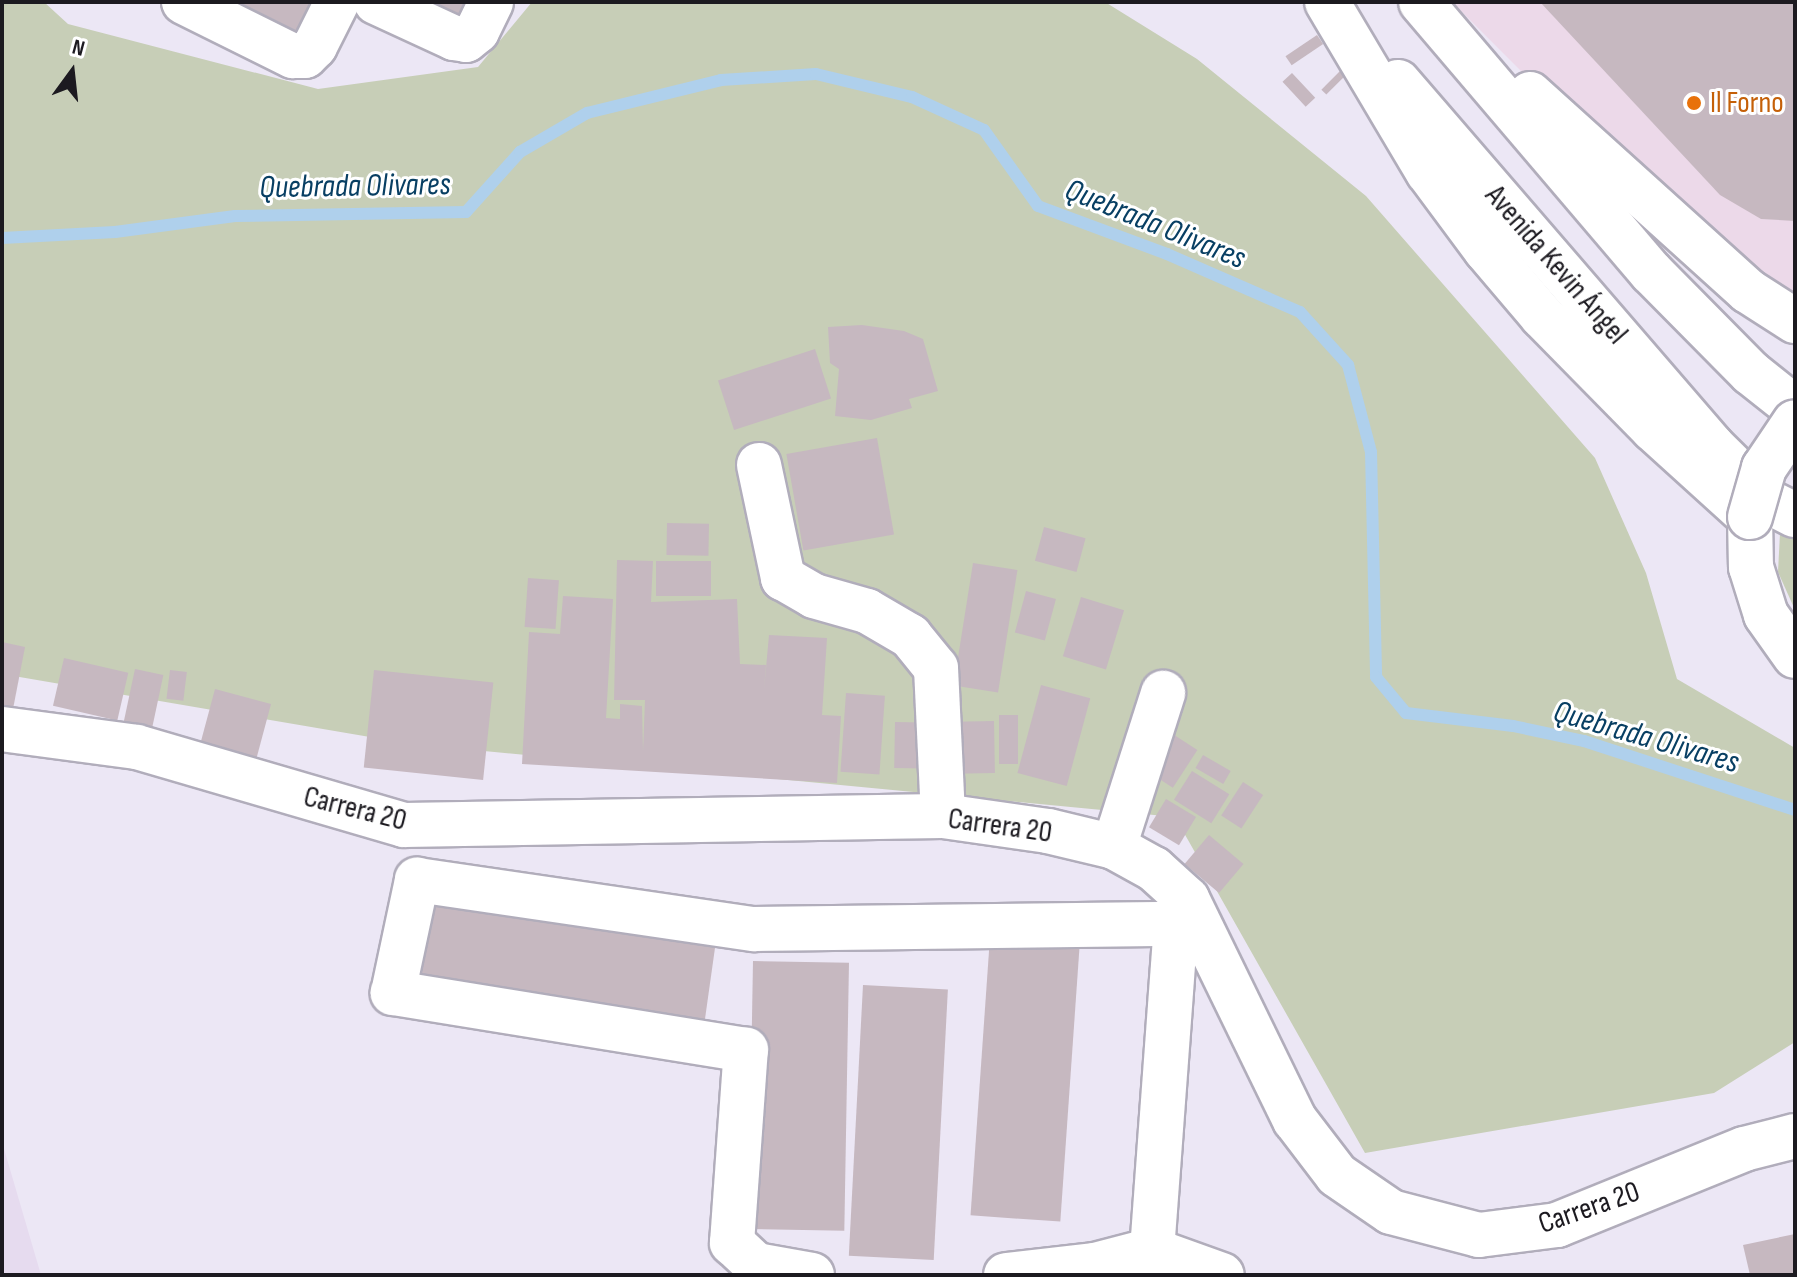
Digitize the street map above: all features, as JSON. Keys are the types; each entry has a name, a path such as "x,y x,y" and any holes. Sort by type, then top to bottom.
{"main road":[{"path":"184,2 293,56 305,56 315,46 337,2"},
{"path":"376,2 454,38 466,40 477,31 491,2"},
{"path":"1327,2 1428,172 1486,250 1542,316 1653,429 1750,517"},
{"name":"Avenida Kevin Ángel","path":"1327,2 1712,446 1769,502 1795,515"},
{"path":"1421,2 1651,272 1751,373 1795,408"},
{"path":"1431,2 1748,291 1795,321"},
{"path":"1795,422 1764,468 1750,517 1751,567 1766,615 1795,656"},
{"path":"759,465 783,578 814,596 867,611 910,636 936,668 943,816"},
{"path":"1114,847 1163,693"},
{"name":"Carrera 20","path":"2,729 137,747 404,825 943,816 1048,831 1114,847 1154,869 1187,899 1295,1120 1337,1175 1391,1212 1479,1235 1557,1225 1744,1149 1795,1136"},
{"path":"812,1275 756,1265 732,1243 746,1050 393,993 417,880 754,929 1176,924 1152,1250"},
{"path":"1006,1275 1095,1265 1152,1250 1222,1275"}],"shaded area":[{"path":"1452,2 1795,2 1795,307 1551,101"},
{"path":"2,1142 41,1275 2,1275"}],"green space":[{"path":"2,2 44,2 68,24 318,89 478,67 532,2 1105,2 1197,59 1366,196 1595,458 1646,573 1677,679 1795,748 1795,1042 1714,1093 1365,1153 1175,817 411,744 2,674"},
{"path":"1780,533 1795,538 1795,610 1778,572"}],"building":[{"path":"216,2 317,2 297,42"},
{"path":"423,2 476,2 465,23"},
{"path":"1540,2 1795,2 1795,221 1761,219 1720,195"},
{"path":"1317,35 1323,44 1292,65 1285,56"},
{"path":"1344,67 1349,72 1326,95 1321,90"},
{"path":"1292,73 1315,98 1306,107 1282,82"},
{"path":"862,325 904,331 923,339 938,391 909,399 912,408 871,420 835,416 839,369 830,363 828,327"},
{"path":"815,349 831,398 734,430 718,381"},
{"path":"877,438 894,535 803,550 786,454"},
{"path":"667,523 709,524 708,556 666,555"},
{"path":"1044,527 1086,538 1076,572 1035,561"},
{"path":"617,560 653,561 651,602 737,599 740,664 766,665 764,690 769,635 827,638 822,715 841,716 837,783 522,764 529,632 560,634 563,596 613,599 606,718 620,719 620,704 642,706 643,751 645,700 614,700"},
{"path":"656,561 711,561 711,596 656,596"},
{"path":"973,563 1017,570 998,693 954,685"},
{"path":"528,578 559,580 556,629 525,627"},
{"path":"1026,591 1056,599 1045,641 1015,633"},
{"path":"1081,597 1124,610 1106,669 1063,656"},
{"path":"2,642 25,647 13,709 2,707"},
{"path":"64,658 128,673 117,721 53,706"},
{"path":"135,669 163,675 150,737 122,731"},
{"path":"170,670 187,672 183,701 166,699"},
{"path":"374,670 493,683 483,780 364,767"},
{"path":"1041,685 1090,698 1067,786 1017,773"},
{"path":"215,689 271,704 254,766 198,751"},
{"path":"846,693 885,696 879,775 840,772"},
{"path":"999,715 1018,715 1018,764 999,764"},
{"path":"994,721 995,773 955,774 954,722"},
{"path":"895,722 938,723 937,769 894,768"},
{"path":"1168,731 1197,750 1173,788 1143,769"},
{"path":"1203,755 1231,771 1223,784 1196,768"},
{"path":"1192,771 1229,794 1211,823 1174,800"},
{"path":"1243,782 1263,795 1241,829 1221,816"},
{"path":"1166,799 1196,817 1179,845 1149,827"},
{"path":"1209,835 1243,864 1219,893 1185,864"},
{"path":"428,899 716,939 704,1030 415,989"},
{"path":"990,937 1080,943 1060,1222 971,1215"},
{"path":"753,961 849,963 844,1231 748,1229"},
{"path":"863,985 948,989 934,1260 849,1256"},
{"path":"1795,1234 1795,1275 1750,1275 1743,1245"}],"waterway":[{"name":"Quebrada Olivares","path":"2,238 115,232 235,216 466,212 520,152 587,113 721,80 816,74 912,97 984,130 1038,206 1167,254 1300,312 1348,365 1371,452 1376,677 1406,713 1513,726 1584,741 1795,810"}],"place":[{"name":"Il Forno","path":"1694,103"}]}
